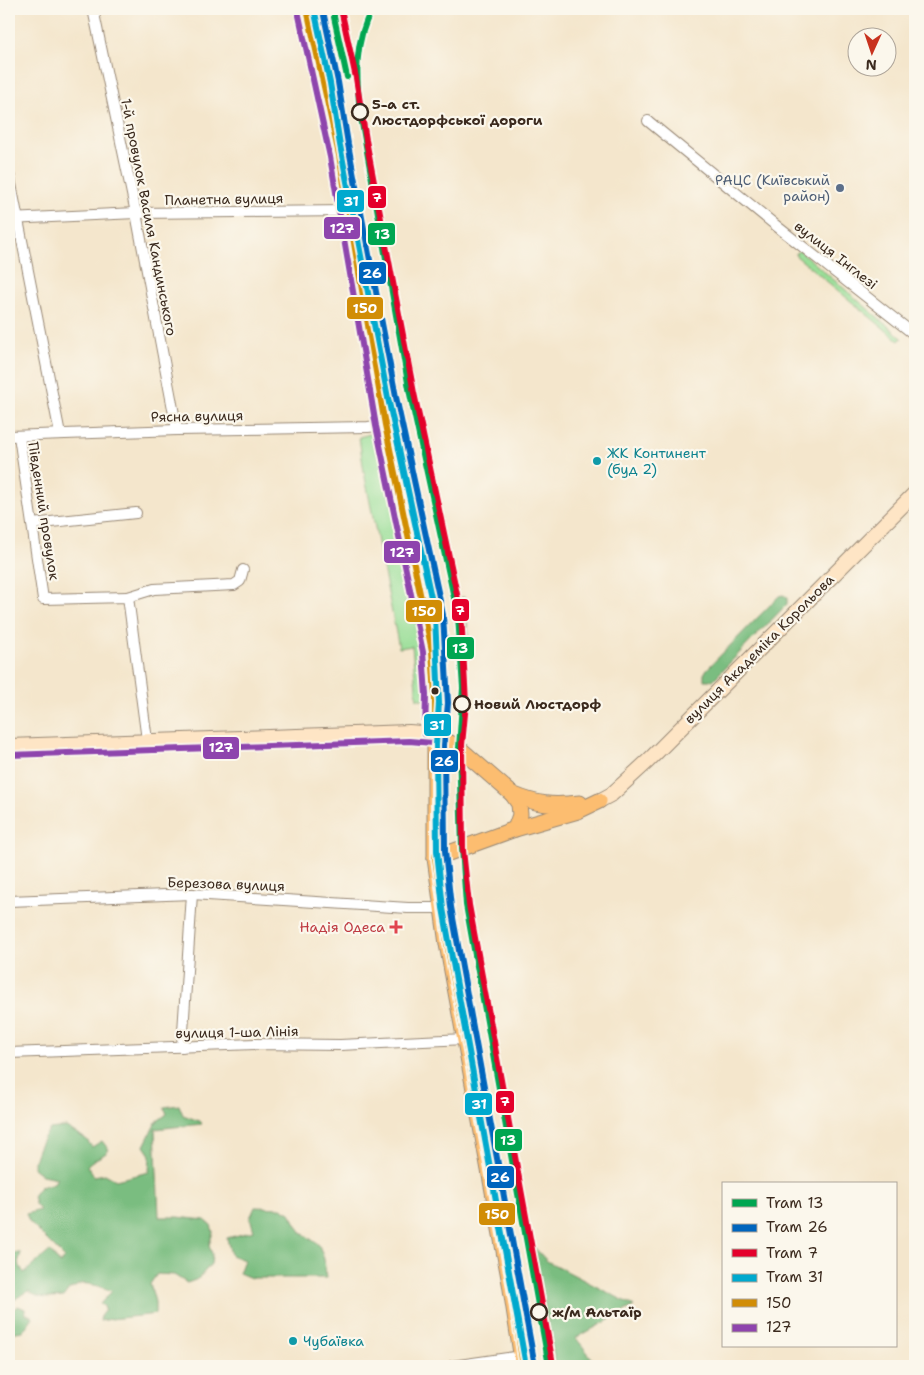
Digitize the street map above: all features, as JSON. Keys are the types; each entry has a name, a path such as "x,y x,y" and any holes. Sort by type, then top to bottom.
{"main road":[{"path":"307,9 350,211 366,317 386,425 432,651 435,695 435,858 442,908 510,1283 522,1361"},
{"name":"вулиця Академіка Корольова","path":"599,801 612,794 648,761 915,493"},
{"path":"9,746 409,732 434,734 459,748 512,794 519,804 520,815 514,828"},
{"path":"512,794 539,804 563,805 599,801"},
{"path":"435,858 514,828 578,811 599,801"}],"street":[{"name":"1-й провулок Василя Кандинського","path":"93,9 136,213 177,430"},
{"name":"вулиця Інглезі","path":"648,121 915,335"},
{"path":"9,174 13,219 60,434"},
{"name":"Планетна вулиця","path":"13,219 136,213 350,211"},
{"name":"Рясна вулиця","path":"14,436 386,425"},
{"name":"Південний провулок","path":"14,436 32,524 43,599 128,597"},
{"path":"32,524 136,513"},
{"path":"147,740 128,597 154,589 234,585 240,581 243,570"},
{"path":"182,1047 192,894"},
{"name":"Березова вулиця","path":"9,901 192,894 408,908 442,908"},
{"name":"вулиця 1-ша Лінія","path":"9,1052 255,1044 340,1045 465,1039"},
{"path":"452,1366 522,1361"}],"green space":[{"path":"799,250 902,338 899,341 795,255"},
{"path":"382,431 421,646 425,699 417,699 412,646 399,648 364,472 359,437"},
{"path":"779,596 787,597 787,604 713,680 704,680 704,674 707,669"},
{"path":"464,597 471,657 465,657 458,598"},
{"path":"179,1105 183,1115 202,1124 155,1129 159,1217 205,1220 211,1225 213,1232 209,1245 212,1254 211,1264 198,1279 187,1283 174,1275 157,1274 150,1284 155,1302 155,1314 100,1321 101,1315 105,1310 104,1306 100,1304 112,1291 87,1284 80,1284 69,1289 63,1297 41,1297 29,1291 9,1302 9,1253 21,1253 18,1263 24,1273 50,1251 60,1264 65,1258 30,1223 26,1214 40,1210 35,1204 33,1196 40,1187 54,1183 57,1178 42,1175 33,1168 39,1147 50,1129 66,1127 86,1139 92,1147 102,1141 109,1150 87,1166 94,1176 105,1174 116,1180 149,1172 150,1155 144,1146 156,1122 167,1114 164,1107"},
{"path":"255,1207 281,1208 290,1213 301,1232 319,1245 324,1259 326,1278 251,1278 239,1273 244,1260 231,1255 227,1238 254,1231 250,1218"},
{"path":"533,1246 547,1261 634,1306 576,1338 598,1366 556,1366"},
{"path":"18,1306 25,1309 25,1313 33,1317 23,1331 9,1333 9,1312"}],"tram line":[{"name":"13","path":"334,9 334,17 347,77"},
{"name":"7","path":"341,9 356,78 414,393 461,613 466,703 462,745 463,850 469,905 553,1364"},
{"name":"13","path":"372,9 366,21 359,46 357,72 360,112 410,394 458,616 463,688 459,748 466,905 549,1366"},
{"name":"26","path":"323,11 338,82 396,397 443,615 448,703 444,745 445,851 451,907 535,1366"},
{"name":"31","path":"315,13 330,83 388,398 435,616 439,703 436,745 437,851 443,908 526,1366"}],"transit line":[{"name":"150","path":"307,9 339,155 385,425 432,651 435,695 435,858 447,944 510,1283 523,1366"},
{"name":"127","path":"298,11 330,157 376,426 423,652 426,695 425,734"},
{"name":"127","path":"9,755 409,741 433,743"}],"place":[{"name":"5-а ст. Люстдорфської дороги","path":"360,112"},
{"name":"РАЦС (Київський район)","path":"840,188"},
{"name":"ЖК Континент (буд 2)","path":"597,461"},
{"name":"Новий Люстдорф","path":"462,704"},
{"name":"Надія Одеса","path":"396,927"},
{"name":"ж/м Альтаїр","path":"539,1312"},
{"name":"Чубаївка","path":"293,1341"}]}
